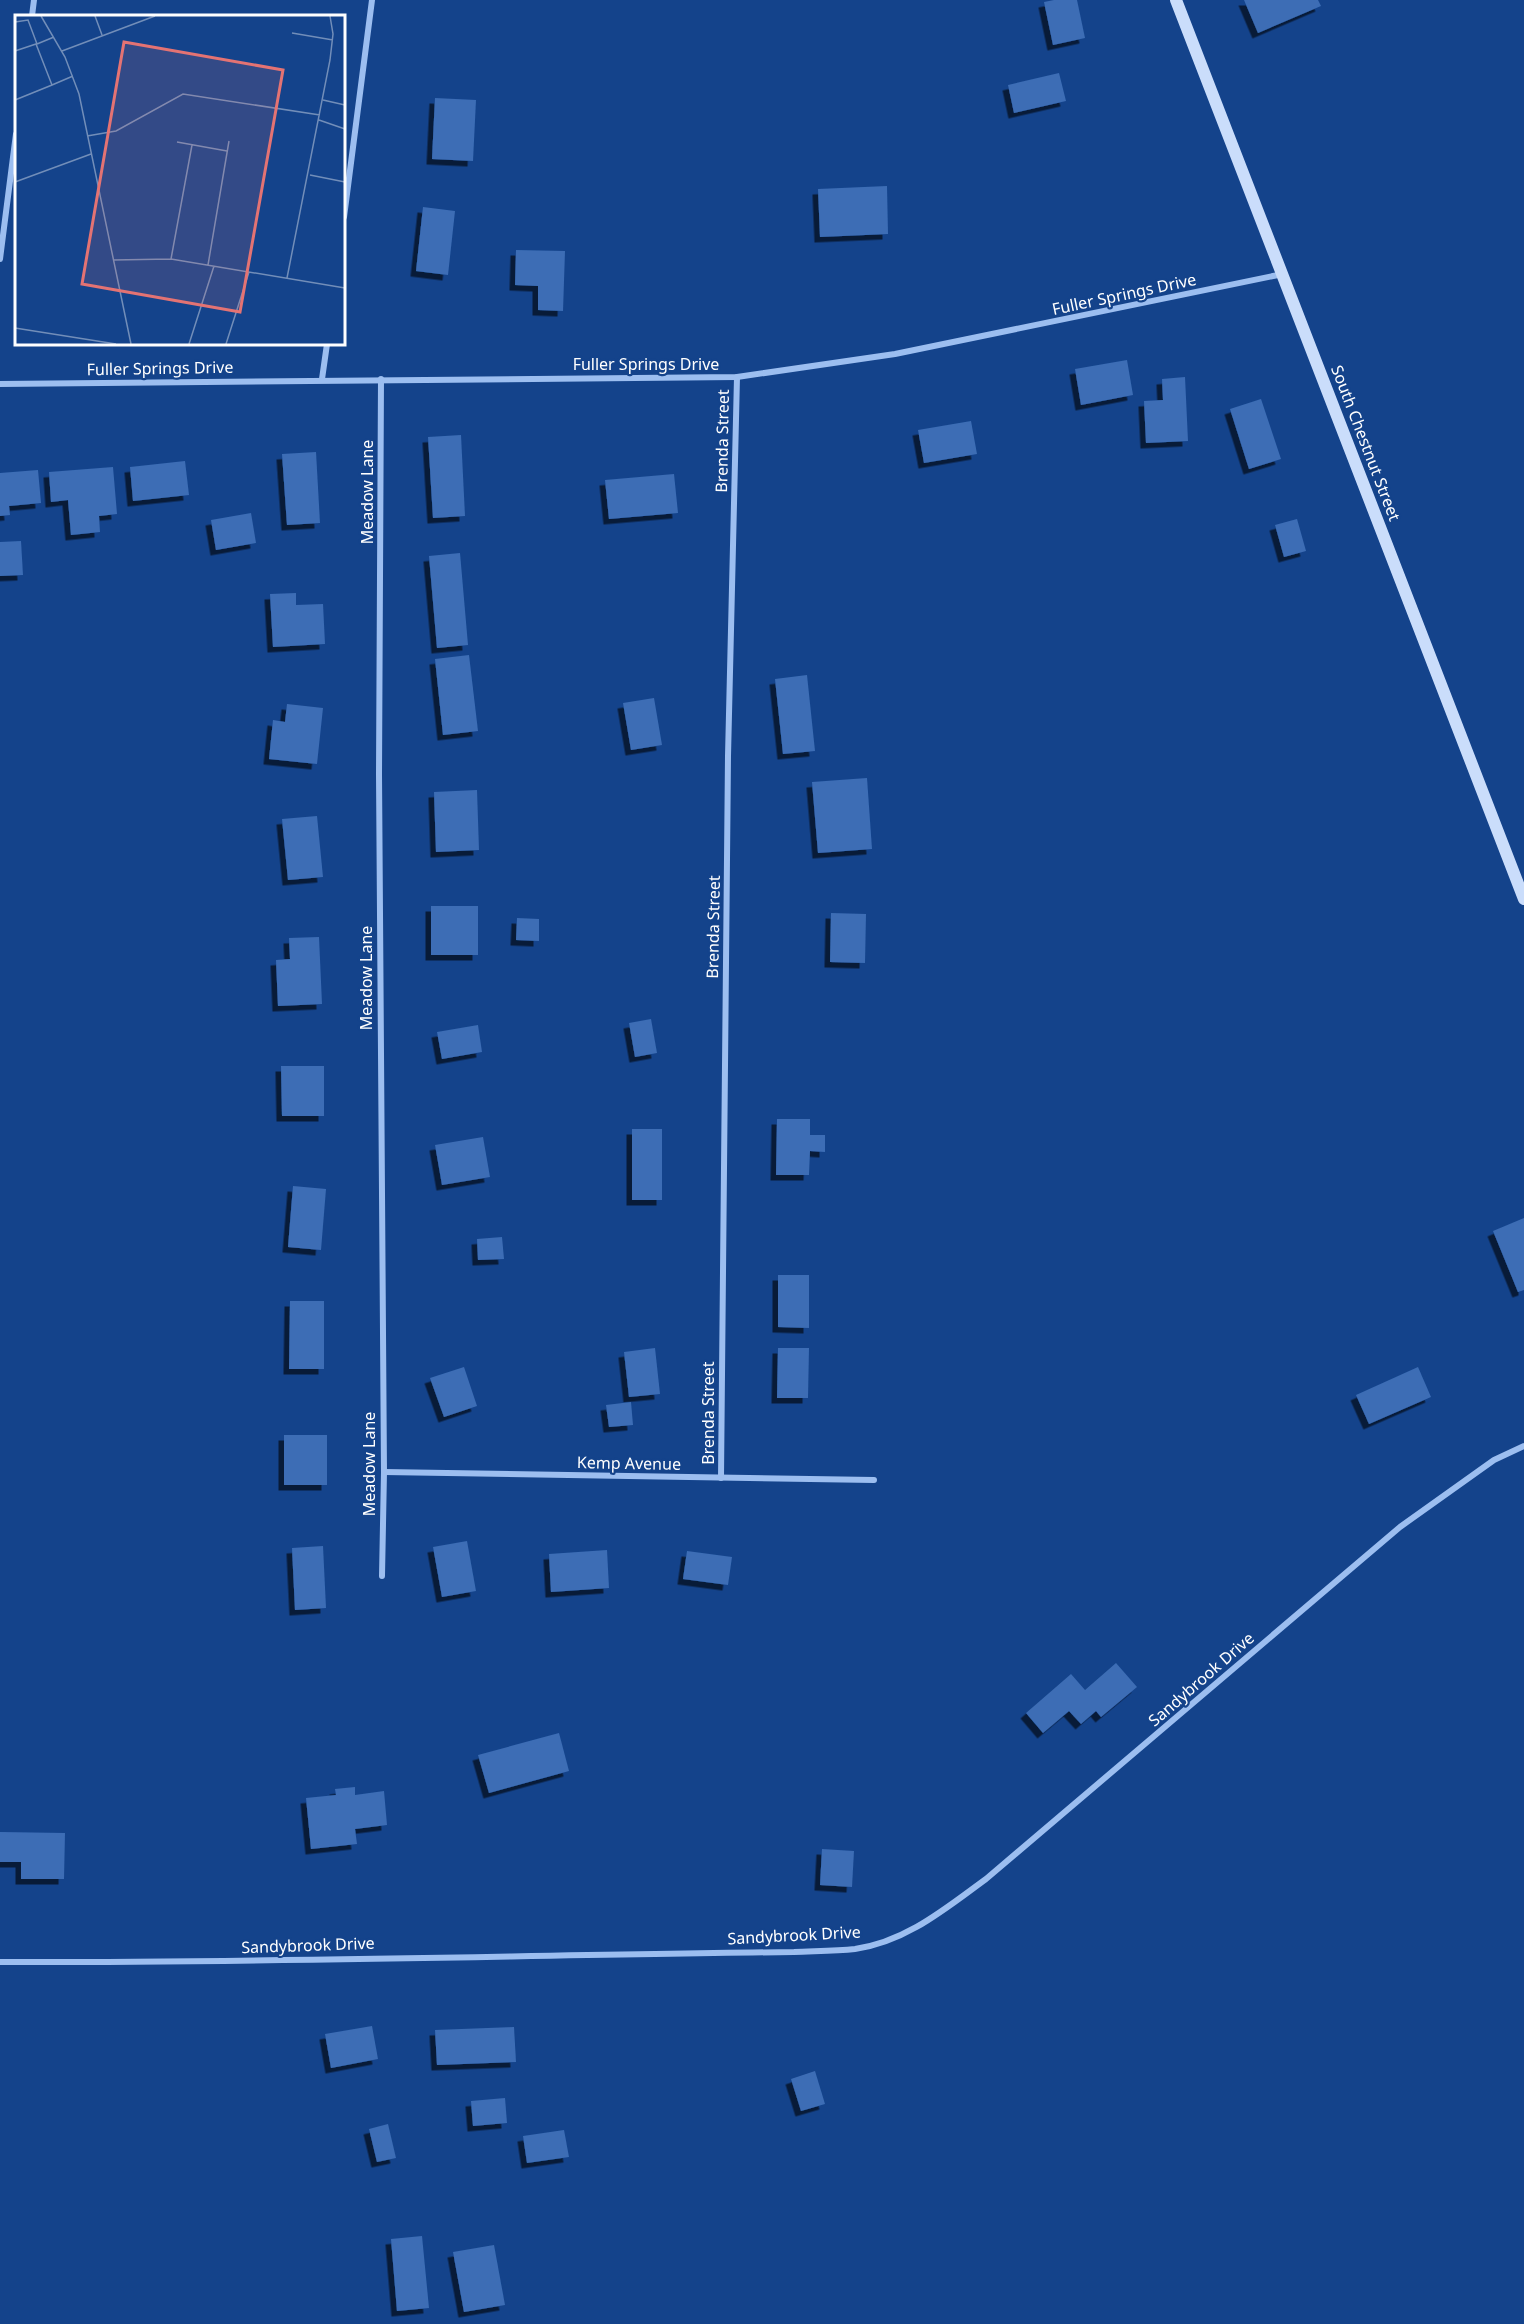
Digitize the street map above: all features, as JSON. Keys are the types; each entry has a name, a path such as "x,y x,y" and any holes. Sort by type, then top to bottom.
{"main road":[{"name":"South Chestnut Street","path":"1176,0 1524,899"}],"street":[{"path":"32,15 34,0"},
{"path":"345,209 372,0"},
{"path":"0,259 15,142"},
{"name":"Fuller Springs Drive","path":"0,384 322,379 737,377 895,354 1283,274"},
{"path":"322,379 327,345"},
{"name":"Brenda Street","path":"721,1478 729,744 737,377"},
{"name":"Meadow Lane","path":"381,379 379,786 384,1472 382,1576"},
{"name":"Sandybrook Drive","path":"0,1962 176,1962 404,1956 794,1952 856,1948 890,1940 923,1924 986,1879 1400,1527 1476,1472 1512,1450 1524,1446"},
{"name":"Kemp Avenue","path":"384,1472 874,1480"}],"building":[{"path":"1077,0 1085,38 1053,45 1044,2"},
{"path":"1244,0 1318,0 1321,6 1258,33"},
{"path":"1059,73 1066,101 1014,113 1008,85"},
{"path":"435,98 476,100 473,161 432,159"},
{"path":"887,186 888,234 820,237 818,189"},
{"path":"423,207 455,211 448,275 416,271"},
{"path":"516,250 565,251 563,311 538,310 538,286 515,285"},
{"path":"1127,360 1133,395 1081,405 1075,369"},
{"path":"1185,377 1188,441 1146,443 1144,401 1163,400 1162,379"},
{"path":"1261,399 1281,459 1249,469 1230,409"},
{"path":"971,421 977,454 924,463 918,430"},
{"path":"461,435 465,516 433,518 428,437"},
{"path":"316,452 320,523 287,525 282,454"},
{"path":"185,461 189,495 133,501 130,467"},
{"path":"113,467 117,514 99,516 100,532 71,535 68,500 51,502 49,472"},
{"path":"38,470 41,503 9,506 10,515 0,516 0,473"},
{"path":"674,474 678,513 609,519 605,480"},
{"path":"251,513 256,543 216,550 211,520"},
{"path":"1297,519 1306,551 1284,557 1275,525"},
{"path":"21,541 23,575 0,576 0,542"},
{"path":"460,553 468,645 437,648 429,556"},
{"path":"296,593 296,605 323,604 325,644 273,647 270,594"},
{"path":"469,655 478,731 443,735 435,659"},
{"path":"807,675 815,751 783,754 775,679"},
{"path":"654,698 662,745 631,750 623,703"},
{"path":"287,704 323,708 317,764 269,759 273,720 285,722"},
{"path":"867,778 872,849 818,853 812,782"},
{"path":"477,790 479,850 436,852 434,792"},
{"path":"317,816 323,877 288,880 282,819"},
{"path":"431,906 478,906 478,955 431,955"},
{"path":"831,913 866,914 865,963 830,962"},
{"path":"517,918 539,919 539,941 516,940"},
{"path":"319,937 322,1004 278,1006 276,960 290,959 289,938"},
{"path":"651,1019 657,1053 635,1057 629,1023"},
{"path":"478,1025 482,1052 442,1059 437,1032"},
{"path":"281,1066 324,1066 324,1116 282,1116"},
{"path":"777,1119 810,1119 810,1135 825,1135 825,1152 810,1151 809,1175 776,1175"},
{"path":"632,1129 662,1129 662,1200 632,1200"},
{"path":"483,1137 490,1177 442,1185 435,1145"},
{"path":"293,1186 326,1189 321,1250 288,1247"},
{"path":"1524,1218 1524,1290 1518,1292 1493,1231"},
{"path":"502,1237 504,1259 478,1260 477,1239"},
{"path":"778,1275 809,1275 809,1328 778,1327"},
{"path":"290,1301 324,1301 324,1369 289,1369"},
{"path":"655,1348 660,1394 629,1397 624,1352"},
{"path":"778,1348 809,1348 808,1398 777,1398"},
{"path":"464,1367 477,1406 444,1417 430,1378"},
{"path":"1418,1367 1431,1397 1369,1424 1356,1395"},
{"path":"631,1402 633,1425 609,1427 606,1405"},
{"path":"284,1435 327,1435 327,1485 284,1485"},
{"path":"467,1541 476,1591 442,1597 433,1547"},
{"path":"323,1546 326,1608 295,1610 292,1548"},
{"path":"607,1550 609,1588 551,1592 549,1554"},
{"path":"687,1551 732,1557 728,1585 683,1579"},
{"path":"1116,1663 1137,1687 1101,1717 1096,1711 1081,1724 1069,1711 1043,1733 1026,1713 1071,1674 1085,1690"},
{"path":"559,1733 569,1771 489,1793 478,1755"},
{"path":"355,1787 355,1795 384,1791 387,1825 355,1829 357,1844 311,1849 306,1798 336,1795 335,1789"},
{"path":"0,1832 65,1833 64,1879 21,1879 21,1862 0,1862"},
{"path":"822,1849 854,1851 852,1887 820,1885"},
{"path":"372,2026 378,2059 331,2068 325,2034"},
{"path":"514,2027 516,2062 437,2065 435,2030"},
{"path":"815,2071 825,2104 801,2111 791,2079"},
{"path":"505,2098 507,2123 473,2126 471,2101"},
{"path":"388,2124 396,2158 377,2162 369,2129"},
{"path":"564,2130 569,2157 527,2163 523,2136"},
{"path":"422,2236 429,2308 397,2311 391,2239"},
{"path":"494,2245 505,2305 464,2312 453,2252"}]}
